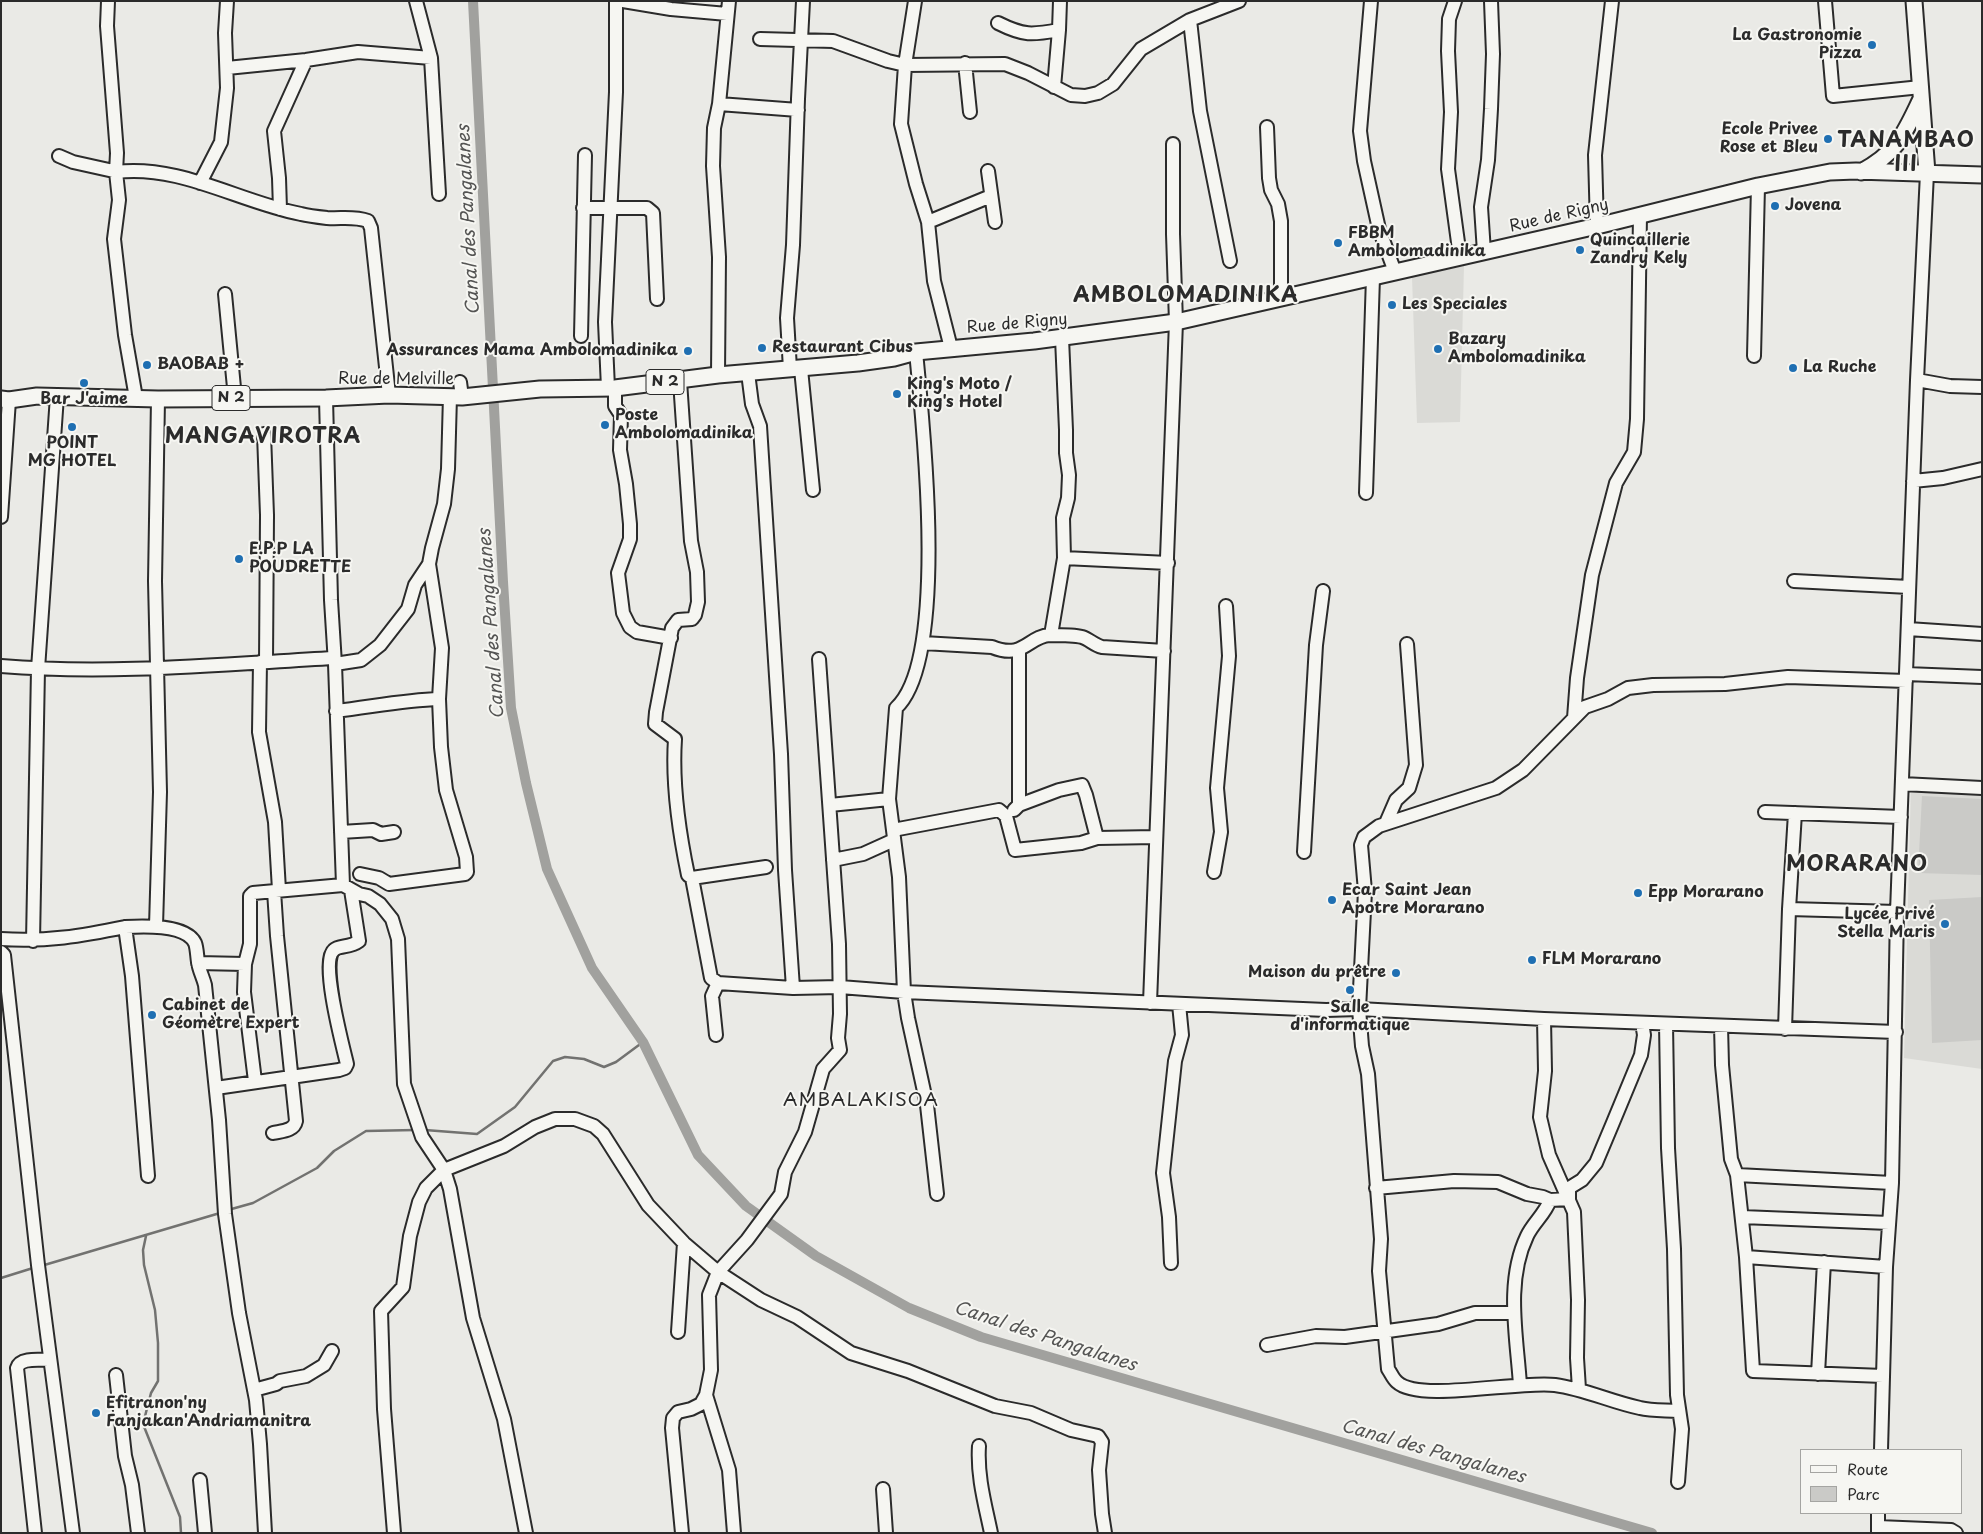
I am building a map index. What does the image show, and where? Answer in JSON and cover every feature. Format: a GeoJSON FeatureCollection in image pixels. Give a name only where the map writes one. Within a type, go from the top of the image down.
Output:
{"type":"FeatureCollection","features":[{"type":"Feature","properties":{"kind":"main road"},"geometry":{"type":"LineString","coordinates":[[1914,1],[1927,173]]}},
{"type":"Feature","properties":{"kind":"main road"},"geometry":{"type":"LineString","coordinates":[[1861,172],[1885,157],[1895,147],[1910,124],[1921,92]]}},
{"type":"Feature","properties":{"kind":"main road","name":"Rue de Rigny"},"geometry":{"type":"LineString","coordinates":[[796,369],[894,358],[916,352],[1062,338],[1176,322],[1597,226],[1758,186],[1830,172],[1982,175]]}},
{"type":"Feature","properties":{"kind":"main road","name":"Rue de Melville"},"geometry":{"type":"LineString","coordinates":[[5,399],[37,396],[158,399],[326,398],[457,391],[611,388],[718,375],[796,369]]}},
{"type":"Feature","properties":{"kind":"street"},"geometry":{"type":"LineString","coordinates":[[108,1],[107,26],[118,200],[114,239],[117,275],[136,398]]}},
{"type":"Feature","properties":{"kind":"street"},"geometry":{"type":"LineString","coordinates":[[200,183],[221,142],[228,68],[225,33],[228,1]]}},
{"type":"Feature","properties":{"kind":"street"},"geometry":{"type":"LineString","coordinates":[[416,1],[431,58],[439,194]]}},
{"type":"Feature","properties":{"kind":"street"},"geometry":{"type":"LineString","coordinates":[[616,1],[616,92],[605,322],[611,388],[615,406],[621,415],[620,450],[630,524],[630,539],[618,573],[623,613],[630,627],[637,632],[671,638]]}},
{"type":"Feature","properties":{"kind":"street"},"geometry":{"type":"LineString","coordinates":[[623,1],[671,9],[728,8],[719,104],[714,128],[713,166],[719,257],[718,375]]}},
{"type":"Feature","properties":{"kind":"street"},"geometry":{"type":"LineString","coordinates":[[803,1],[793,245],[787,318],[813,490]]}},
{"type":"Feature","properties":{"kind":"street"},"geometry":{"type":"LineString","coordinates":[[915,1],[905,65],[901,124],[928,222],[934,281],[951,348]]}},
{"type":"Feature","properties":{"kind":"street"},"geometry":{"type":"LineString","coordinates":[[1054,87],[1060,30],[1060,1]]}},
{"type":"Feature","properties":{"kind":"street"},"geometry":{"type":"LineString","coordinates":[[1371,1],[1360,130],[1364,161],[1380,229],[1394,272]]}},
{"type":"Feature","properties":{"kind":"street"},"geometry":{"type":"LineString","coordinates":[[1454,1],[1449,19],[1448,51],[1451,112],[1448,169],[1460,257]]}},
{"type":"Feature","properties":{"kind":"street"},"geometry":{"type":"LineString","coordinates":[[1484,252],[1481,208],[1488,160],[1491,109],[1492,1]]}},
{"type":"Feature","properties":{"kind":"street"},"geometry":{"type":"LineString","coordinates":[[1597,226],[1595,155],[1612,1]]}},
{"type":"Feature","properties":{"kind":"street"},"geometry":{"type":"LineString","coordinates":[[1825,1],[1833,96],[1921,92]]}},
{"type":"Feature","properties":{"kind":"street"},"geometry":{"type":"LineString","coordinates":[[760,39],[833,41],[888,61],[905,65],[1005,64],[1028,73],[1071,95],[1085,96],[1098,93],[1114,84],[1141,49],[1190,20],[1231,2]]}},
{"type":"Feature","properties":{"kind":"street"},"geometry":{"type":"LineString","coordinates":[[1190,20],[1200,111],[1230,261]]}},
{"type":"Feature","properties":{"kind":"street"},"geometry":{"type":"LineString","coordinates":[[998,23],[1024,34],[1034,35],[1060,30]]}},
{"type":"Feature","properties":{"kind":"street"},"geometry":{"type":"LineString","coordinates":[[228,68],[306,60],[358,52],[431,58]]}},
{"type":"Feature","properties":{"kind":"street"},"geometry":{"type":"LineString","coordinates":[[280,209],[274,131],[306,60]]}},
{"type":"Feature","properties":{"kind":"street"},"geometry":{"type":"LineString","coordinates":[[965,63],[970,112]]}},
{"type":"Feature","properties":{"kind":"street"},"geometry":{"type":"LineString","coordinates":[[719,104],[798,110]]}},
{"type":"Feature","properties":{"kind":"street"},"geometry":{"type":"LineString","coordinates":[[1267,127],[1269,178],[1271,190],[1278,204],[1281,220],[1281,298]]}},
{"type":"Feature","properties":{"kind":"street"},"geometry":{"type":"LineString","coordinates":[[1150,1003],[1176,322],[1173,234],[1173,144]]}},
{"type":"Feature","properties":{"kind":"street"},"geometry":{"type":"LineString","coordinates":[[581,336],[585,155]]}},
{"type":"Feature","properties":{"kind":"street"},"geometry":{"type":"LineString","coordinates":[[59,156],[73,162],[117,172],[137,170],[164,174],[200,183],[280,209],[328,218],[353,218],[368,221],[371,228],[389,395]]}},
{"type":"Feature","properties":{"kind":"street"},"geometry":{"type":"LineString","coordinates":[[988,171],[995,222]]}},
{"type":"Feature","properties":{"kind":"street"},"geometry":{"type":"LineString","coordinates":[[1880,1449],[1886,1267],[1892,1183],[1897,912],[1917,380],[1927,173]]}},
{"type":"Feature","properties":{"kind":"street"},"geometry":{"type":"LineString","coordinates":[[1754,356],[1758,186]]}},
{"type":"Feature","properties":{"kind":"street"},"geometry":{"type":"LineString","coordinates":[[928,222],[991,196]]}},
{"type":"Feature","properties":{"kind":"street"},"geometry":{"type":"LineString","coordinates":[[583,208],[647,208],[653,213],[657,299]]}},
{"type":"Feature","properties":{"kind":"street"},"geometry":{"type":"LineString","coordinates":[[1574,718],[1577,678],[1592,575],[1616,482],[1634,452],[1637,401],[1640,215]]}},
{"type":"Feature","properties":{"kind":"street"},"geometry":{"type":"LineString","coordinates":[[1366,493],[1373,277]]}},
{"type":"Feature","properties":{"kind":"street"},"geometry":{"type":"LineString","coordinates":[[225,294],[234,398]]}},
{"type":"Feature","properties":{"kind":"street"},"geometry":{"type":"LineString","coordinates":[[1051,635],[1064,558],[1063,518],[1068,498],[1069,475],[1066,453],[1062,338]]}},
{"type":"Feature","properties":{"kind":"street"},"geometry":{"type":"LineString","coordinates":[[916,352],[928,500],[928,589],[923,643],[906,699],[896,708],[889,799],[899,878],[904,992],[927,1104],[937,1194]]}},
{"type":"Feature","properties":{"kind":"street"},"geometry":{"type":"LineString","coordinates":[[748,372],[752,404],[760,426],[781,754],[785,870],[793,988]]}},
{"type":"Feature","properties":{"kind":"street"},"geometry":{"type":"LineString","coordinates":[[1917,380],[1950,386],[1982,387]]}},
{"type":"Feature","properties":{"kind":"street"},"geometry":{"type":"LineString","coordinates":[[680,381],[691,541],[697,572],[698,602],[695,616],[692,619],[683,618],[674,623],[655,724],[674,739],[680,837],[688,875],[692,878],[711,978],[718,983],[793,988],[840,986],[904,992],[1150,1003],[1326,1010],[1359,1009],[1544,1019],[1896,1032]]}},
{"type":"Feature","properties":{"kind":"street"},"geometry":{"type":"LineString","coordinates":[[368,896],[389,884],[468,872],[466,857],[446,790],[441,747],[439,699],[442,648],[429,564],[444,504],[457,391]]}},
{"type":"Feature","properties":{"kind":"street"},"geometry":{"type":"LineString","coordinates":[[33,941],[38,669],[57,396]]}},
{"type":"Feature","properties":{"kind":"street"},"geometry":{"type":"LineString","coordinates":[[216,1088],[339,1070],[345,1068],[347,1064],[332,995],[330,954],[334,950],[354,945],[359,941],[347,887],[341,832],[331,600],[326,398]]}},
{"type":"Feature","properties":{"kind":"street"},"geometry":{"type":"LineString","coordinates":[[1,518],[5,399]]}},
{"type":"Feature","properties":{"kind":"street"},"geometry":{"type":"LineString","coordinates":[[156,926],[160,792],[155,581],[158,399]]}},
{"type":"Feature","properties":{"kind":"street"},"geometry":{"type":"LineString","coordinates":[[264,434],[267,515],[259,732],[275,822],[277,936],[296,1124],[290,1129],[272,1133]]}},
{"type":"Feature","properties":{"kind":"street"},"geometry":{"type":"LineString","coordinates":[[1913,481],[1943,478],[1982,469]]}},
{"type":"Feature","properties":{"kind":"street"},"geometry":{"type":"LineString","coordinates":[[1064,558],[1168,563]]}},
{"type":"Feature","properties":{"kind":"street"},"geometry":{"type":"LineString","coordinates":[[1,666],[38,669],[156,668],[263,662],[361,660],[380,645],[408,609],[415,585],[429,564]]}},
{"type":"Feature","properties":{"kind":"street"},"geometry":{"type":"LineString","coordinates":[[1794,582],[1909,587]]}},
{"type":"Feature","properties":{"kind":"street"},"geometry":{"type":"LineString","coordinates":[[1304,852],[1316,645],[1323,591]]}},
{"type":"Feature","properties":{"kind":"street"},"geometry":{"type":"LineString","coordinates":[[1214,872],[1221,832],[1216,788],[1229,656],[1226,606]]}},
{"type":"Feature","properties":{"kind":"street"},"geometry":{"type":"LineString","coordinates":[[1908,629],[1982,634]]}},
{"type":"Feature","properties":{"kind":"street"},"geometry":{"type":"LineString","coordinates":[[923,643],[1019,650],[1043,637],[1051,635],[1083,638],[1094,645],[1102,647],[1164,651]]}},
{"type":"Feature","properties":{"kind":"street"},"geometry":{"type":"LineString","coordinates":[[1386,823],[1396,800],[1409,788],[1416,765],[1407,644]]}},
{"type":"Feature","properties":{"kind":"street"},"geometry":{"type":"LineString","coordinates":[[1019,650],[1020,806]]}},
{"type":"Feature","properties":{"kind":"street"},"geometry":{"type":"LineString","coordinates":[[682,1533],[674,1454],[673,1418],[678,1412],[701,1404],[706,1395],[711,1370],[709,1295],[718,1272],[747,1240],[781,1194],[785,1172],[805,1132],[823,1069],[840,1050],[838,1038],[839,944],[819,658]]}},
{"type":"Feature","properties":{"kind":"street"},"geometry":{"type":"LineString","coordinates":[[1678,1411],[1642,1408],[1554,1385],[1520,1385],[1450,1391],[1413,1390],[1397,1383],[1388,1369],[1379,1271],[1381,1239],[1368,1074],[1362,1046],[1359,1009],[1365,891],[1361,844],[1364,837],[1386,823],[1496,788],[1523,770],[1585,707],[1608,700],[1628,688],[1654,685],[1725,684],[1788,678],[1982,677]]}},
{"type":"Feature","properties":{"kind":"street"},"geometry":{"type":"LineString","coordinates":[[336,711],[409,700],[439,699]]}},
{"type":"Feature","properties":{"kind":"street"},"geometry":{"type":"LineString","coordinates":[[1902,784],[1982,788]]}},
{"type":"Feature","properties":{"kind":"street"},"geometry":{"type":"LineString","coordinates":[[1006,816],[1020,806],[1059,790],[1082,785],[1097,838]]}},
{"type":"Feature","properties":{"kind":"street"},"geometry":{"type":"LineString","coordinates":[[830,805],[889,799]]}},
{"type":"Feature","properties":{"kind":"street"},"geometry":{"type":"LineString","coordinates":[[832,860],[862,854],[894,835],[999,810],[1006,816],[1015,850],[1081,842],[1097,838],[1156,837]]}},
{"type":"Feature","properties":{"kind":"street"},"geometry":{"type":"LineString","coordinates":[[1765,812],[1901,818]]}},
{"type":"Feature","properties":{"kind":"street"},"geometry":{"type":"LineString","coordinates":[[1785,1029],[1789,909],[1795,813]]}},
{"type":"Feature","properties":{"kind":"street"},"geometry":{"type":"LineString","coordinates":[[341,832],[373,830],[381,834],[394,832]]}},
{"type":"Feature","properties":{"kind":"street"},"geometry":{"type":"LineString","coordinates":[[692,878],[766,867]]}},
{"type":"Feature","properties":{"kind":"street"},"geometry":{"type":"LineString","coordinates":[[360,874],[379,878],[389,884]]}},
{"type":"Feature","properties":{"kind":"street"},"geometry":{"type":"LineString","coordinates":[[255,1081],[244,992],[245,964],[250,944],[250,896],[277,891],[347,887],[358,894],[368,896],[380,904],[392,919],[398,938],[404,1084],[420,1132],[444,1170],[450,1189],[473,1318],[504,1418],[526,1533]]}},
{"type":"Feature","properties":{"kind":"street"},"geometry":{"type":"LineString","coordinates":[[1789,909],[1897,912]]}},
{"type":"Feature","properties":{"kind":"street"},"geometry":{"type":"LineString","coordinates":[[1,939],[33,941],[83,936],[125,927],[156,926],[186,934],[195,943],[198,963],[205,985],[216,1088],[225,1214],[239,1312],[254,1390],[260,1444],[265,1533]]}},
{"type":"Feature","properties":{"kind":"street"},"geometry":{"type":"LineString","coordinates":[[125,927],[132,976],[148,1176]]}},
{"type":"Feature","properties":{"kind":"street"},"geometry":{"type":"LineString","coordinates":[[1,952],[4,955],[38,1269],[73,1533]]}},
{"type":"Feature","properties":{"kind":"street"},"geometry":{"type":"LineString","coordinates":[[198,963],[245,964]]}},
{"type":"Feature","properties":{"kind":"street"},"geometry":{"type":"LineString","coordinates":[[716,1035],[712,996],[718,983]]}},
{"type":"Feature","properties":{"kind":"street"},"geometry":{"type":"LineString","coordinates":[[1171,1263],[1169,1217],[1163,1173],[1175,1061],[1182,1035],[1180,1004]]}},
{"type":"Feature","properties":{"kind":"street"},"geometry":{"type":"LineString","coordinates":[[1544,1019],[1545,1072],[1540,1117],[1549,1155],[1574,1212],[1579,1390]]}},
{"type":"Feature","properties":{"kind":"street"},"geometry":{"type":"LineString","coordinates":[[1568,1199],[1569,1188],[1582,1180],[1596,1162],[1612,1125],[1641,1055],[1644,1035],[1642,1023]]}},
{"type":"Feature","properties":{"kind":"street"},"geometry":{"type":"LineString","coordinates":[[1666,1024],[1668,1148],[1674,1249],[1674,1320],[1678,1411],[1682,1429],[1678,1482]]}},
{"type":"Feature","properties":{"kind":"street"},"geometry":{"type":"LineString","coordinates":[[1721,1026],[1722,1065],[1731,1159],[1737,1175],[1746,1257],[1753,1371],[1883,1376]]}},
{"type":"Feature","properties":{"kind":"street"},"geometry":{"type":"LineString","coordinates":[[394,1533],[384,1409],[381,1311],[403,1287],[410,1236],[419,1202],[426,1188],[444,1170],[504,1146],[535,1127],[555,1118],[575,1119],[594,1126],[603,1134],[648,1205],[684,1243],[718,1272],[761,1300],[797,1317],[851,1353],[908,1371],[995,1406],[1031,1413],[1071,1430],[1098,1436],[1102,1442],[1100,1470],[1105,1533]]}},
{"type":"Feature","properties":{"kind":"street"},"geometry":{"type":"LineString","coordinates":[[1737,1175],[1892,1183]]}},
{"type":"Feature","properties":{"kind":"street"},"geometry":{"type":"LineString","coordinates":[[1376,1188],[1454,1181],[1498,1182],[1527,1194],[1550,1200],[1568,1199]]}},
{"type":"Feature","properties":{"kind":"street"},"geometry":{"type":"LineString","coordinates":[[1520,1385],[1514,1313],[1518,1261],[1527,1234],[1548,1206],[1550,1200]]}},
{"type":"Feature","properties":{"kind":"street"},"geometry":{"type":"LineString","coordinates":[[1742,1218],[1889,1224]]}},
{"type":"Feature","properties":{"kind":"street"},"geometry":{"type":"LineString","coordinates":[[678,1332],[684,1243]]}},
{"type":"Feature","properties":{"kind":"street"},"geometry":{"type":"LineString","coordinates":[[1746,1257],[1886,1267]]}},
{"type":"Feature","properties":{"kind":"street"},"geometry":{"type":"LineString","coordinates":[[1818,1374],[1824,1262]]}},
{"type":"Feature","properties":{"kind":"street"},"geometry":{"type":"LineString","coordinates":[[1267,1345],[1316,1336],[1345,1337],[1438,1324],[1475,1313],[1514,1313]]}},
{"type":"Feature","properties":{"kind":"street"},"geometry":{"type":"LineString","coordinates":[[254,1390],[276,1384],[280,1381],[306,1376],[324,1365],[332,1351]]}},
{"type":"Feature","properties":{"kind":"street"},"geometry":{"type":"LineString","coordinates":[[35,1533],[17,1368],[18,1364],[22,1361],[50,1360]]}},
{"type":"Feature","properties":{"kind":"street"},"geometry":{"type":"LineString","coordinates":[[116,1375],[125,1456],[132,1485],[138,1533]]}},
{"type":"Feature","properties":{"kind":"street"},"geometry":{"type":"LineString","coordinates":[[706,1395],[729,1470],[734,1533]]}},
{"type":"Feature","properties":{"kind":"street"},"geometry":{"type":"LineString","coordinates":[[979,1446],[978,1466],[991,1533]]}},
{"type":"Feature","properties":{"kind":"street"},"geometry":{"type":"LineString","coordinates":[[200,1480],[205,1533]]}},
{"type":"Feature","properties":{"kind":"street"},"geometry":{"type":"LineString","coordinates":[[883,1489],[886,1533]]}},
{"type":"Feature","properties":{"kind":"street"},"geometry":{"type":"LineString","coordinates":[[1878,1514],[1878,1530],[1951,1530],[1956,1533]]}},
{"type":"Feature","properties":{"kind":"shaded area","name":"Bazary Ambolomadinika"},"geometry":{"type":"Polygon","coordinates":[[[1464,266],[1460,422],[1417,423],[1412,277],[1464,266]]]}},
{"type":"Feature","properties":{"kind":"shaded area","name":"Lycée Privé Stella Maris"},"geometry":{"type":"Polygon","coordinates":[[[1911,784],[1982,789],[1982,1069],[1904,1058],[1911,784]]]}},
{"type":"Feature","properties":{"kind":"green space"},"geometry":{"type":"Polygon","coordinates":[[[1922,796],[1982,799],[1982,875],[1918,873],[1922,796]]]}},
{"type":"Feature","properties":{"kind":"green space"},"geometry":{"type":"Polygon","coordinates":[[[1982,897],[1982,1040],[1932,1043],[1929,900],[1982,897]]]}},
{"type":"Feature","properties":{"kind":"waterway","name":"Canal des Pangalanes"},"geometry":{"type":"LineString","coordinates":[[473,1],[511,708],[526,783],[547,869],[592,968],[643,1042],[698,1155],[746,1206],[816,1256],[909,1308],[981,1337],[1652,1533]]}},
{"type":"Feature","properties":{"kind":"waterway"},"geometry":{"type":"LineString","coordinates":[[425,1130],[477,1134],[515,1107],[553,1061],[565,1057],[584,1059],[604,1067],[616,1062],[643,1042]]}},
{"type":"Feature","properties":{"kind":"waterway"},"geometry":{"type":"LineString","coordinates":[[228,1210],[253,1203],[317,1168],[334,1151],[366,1131],[415,1130]]}},
{"type":"Feature","properties":{"kind":"waterway"},"geometry":{"type":"LineString","coordinates":[[41,1266],[220,1213]]}},
{"type":"Feature","properties":{"kind":"waterway"},"geometry":{"type":"LineString","coordinates":[[146,1236],[143,1250],[144,1265],[155,1310],[158,1343],[158,1381],[151,1393],[143,1424],[180,1517],[181,1533]]}},
{"type":"Feature","properties":{"kind":"waterway"},"geometry":{"type":"LineString","coordinates":[[1,1278],[33,1268]]}},
{"type":"Feature","properties":{"kind":"place","name":"La Gastronomie Pizza"},"geometry":{"type":"Point","coordinates":[1872,45]}},
{"type":"Feature","properties":{"kind":"place","name":"Ecole Privee Rose et Bleu"},"geometry":{"type":"Point","coordinates":[1828,139]}},
{"type":"Feature","properties":{"kind":"place","name":"Jovena"},"geometry":{"type":"Point","coordinates":[1775,206]}},
{"type":"Feature","properties":{"kind":"place","name":"FBBM Ambolomadinika"},"geometry":{"type":"Point","coordinates":[1338,243]}},
{"type":"Feature","properties":{"kind":"place","name":"Quincaillerie Zandry Kely"},"geometry":{"type":"Point","coordinates":[1580,250]}},
{"type":"Feature","properties":{"kind":"place","name":"Les Speciales"},"geometry":{"type":"Point","coordinates":[1392,305]}},
{"type":"Feature","properties":{"kind":"place","name":"Restaurant Cibus"},"geometry":{"type":"Point","coordinates":[762,348]}},
{"type":"Feature","properties":{"kind":"place","name":"Bazary Ambolomadinika"},"geometry":{"type":"Point","coordinates":[1438,349]}},
{"type":"Feature","properties":{"kind":"place","name":"Assurances Mama Ambolomadinika"},"geometry":{"type":"Point","coordinates":[688,351]}},
{"type":"Feature","properties":{"kind":"place","name":"BAOBAB +"},"geometry":{"type":"Point","coordinates":[147,365]}},
{"type":"Feature","properties":{"kind":"place","name":"La Ruche"},"geometry":{"type":"Point","coordinates":[1793,368]}},
{"type":"Feature","properties":{"kind":"place","name":"Bar J'aime"},"geometry":{"type":"Point","coordinates":[84,383]}},
{"type":"Feature","properties":{"kind":"place","name":"King's Moto / King's Hotel"},"geometry":{"type":"Point","coordinates":[897,394]}},
{"type":"Feature","properties":{"kind":"place","name":"Poste Ambolomadinika"},"geometry":{"type":"Point","coordinates":[605,425]}},
{"type":"Feature","properties":{"kind":"place","name":"POINT MG HOTEL"},"geometry":{"type":"Point","coordinates":[72,427]}},
{"type":"Feature","properties":{"kind":"place","name":"E.P.P LA POUDRETTE"},"geometry":{"type":"Point","coordinates":[239,559]}},
{"type":"Feature","properties":{"kind":"place","name":"Epp Morarano"},"geometry":{"type":"Point","coordinates":[1638,893]}},
{"type":"Feature","properties":{"kind":"place","name":"Ecar Saint Jean Apotre Morarano"},"geometry":{"type":"Point","coordinates":[1332,900]}},
{"type":"Feature","properties":{"kind":"place","name":"Lycée Privé Stella Maris"},"geometry":{"type":"Point","coordinates":[1945,924]}},
{"type":"Feature","properties":{"kind":"place","name":"FLM Morarano"},"geometry":{"type":"Point","coordinates":[1532,960]}},
{"type":"Feature","properties":{"kind":"place","name":"Maison du prêtre"},"geometry":{"type":"Point","coordinates":[1396,973]}},
{"type":"Feature","properties":{"kind":"place","name":"Salle d'informatique"},"geometry":{"type":"Point","coordinates":[1350,990]}},
{"type":"Feature","properties":{"kind":"place","name":"Cabinet de Géomètre Expert"},"geometry":{"type":"Point","coordinates":[152,1015]}},
{"type":"Feature","properties":{"kind":"place","name":"Efitranon'ny Fanjakan'Andriamanitra"},"geometry":{"type":"Point","coordinates":[96,1413]}},
{"type":"Feature","properties":{"kind":"district","name":"TANAMBAO III"},"geometry":{"type":"Point","coordinates":[1906,153]}},
{"type":"Feature","properties":{"kind":"district","name":"AMBOLOMADINIKA"},"geometry":{"type":"Point","coordinates":[1186,296]}},
{"type":"Feature","properties":{"kind":"district","name":"MANGAVIROTRA"},"geometry":{"type":"Point","coordinates":[263,437]}},
{"type":"Feature","properties":{"kind":"district","name":"MORARANO"},"geometry":{"type":"Point","coordinates":[1857,865]}},
{"type":"Feature","properties":{"kind":"district","name":"AMBALAKISOA"},"geometry":{"type":"Point","coordinates":[861,1101]}}]}
